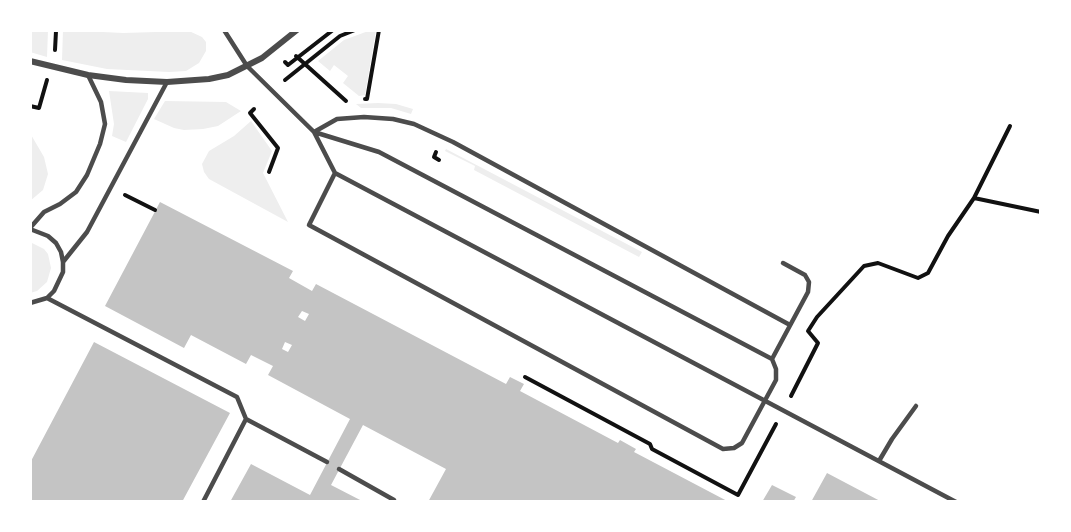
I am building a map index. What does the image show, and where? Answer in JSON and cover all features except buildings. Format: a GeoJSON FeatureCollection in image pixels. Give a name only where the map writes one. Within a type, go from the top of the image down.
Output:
{"type":"FeatureCollection","features":[{"type":"Feature","properties":{"kind":"street"},"geometry":{"type":"LineString","coordinates":[[30,61],[88,75],[126,80],[167,82],[209,79],[228,75],[247,66],[275,49],[297,30]]}},
{"type":"Feature","properties":{"kind":"lane"},"geometry":{"type":"LineString","coordinates":[[224,30],[247,66],[314,132],[336,173],[360,188],[956,502]]}},
{"type":"Feature","properties":{"kind":"lane"},"geometry":{"type":"LineString","coordinates":[[30,303],[46,298],[60,282],[63,262],[56,243],[48,236],[30,228],[44,212],[76,192],[87,176],[100,144],[105,124],[101,102],[88,75]]}},
{"type":"Feature","properties":{"kind":"lane"},"geometry":{"type":"LineString","coordinates":[[63,262],[87,232],[167,82]]}},
{"type":"Feature","properties":{"kind":"lane"},"geometry":{"type":"LineString","coordinates":[[314,132],[337,119],[393,119],[414,124],[453,142],[790,325]]}},
{"type":"Feature","properties":{"kind":"lane"},"geometry":{"type":"LineString","coordinates":[[314,132],[379,152],[772,359],[776,369],[776,380],[742,443],[734,448],[723,449],[309,225],[336,173]]}},
{"type":"Feature","properties":{"kind":"lane"},"geometry":{"type":"LineString","coordinates":[[772,359],[808,292],[809,282],[805,275],[783,263]]}},
{"type":"Feature","properties":{"kind":"lane"},"geometry":{"type":"LineString","coordinates":[[46,298],[237,397],[246,419],[327,462]]}},
{"type":"Feature","properties":{"kind":"lane"},"geometry":{"type":"LineString","coordinates":[[879,461],[892,438],[916,406]]}},
{"type":"Feature","properties":{"kind":"lane"},"geometry":{"type":"LineString","coordinates":[[203,502],[246,419]]}},
{"type":"Feature","properties":{"kind":"lane"},"geometry":{"type":"LineString","coordinates":[[339,469],[394,500],[393,502]]}},
{"type":"Feature","properties":{"kind":"path"},"geometry":{"type":"LineString","coordinates":[[284,81],[302,63],[340,36],[355,30]]}},
{"type":"Feature","properties":{"kind":"path"},"geometry":{"type":"LineString","coordinates":[[361,99],[367,99],[379,30]]}},
{"type":"Feature","properties":{"kind":"path"},"geometry":{"type":"LineString","coordinates":[[54,57],[56,31]]}},
{"type":"Feature","properties":{"kind":"path"},"geometry":{"type":"LineString","coordinates":[[302,63],[349,104],[354,99]]}},
{"type":"Feature","properties":{"kind":"path"},"geometry":{"type":"LineString","coordinates":[[30,106],[39,108],[49,75]]}},
{"type":"Feature","properties":{"kind":"path"},"geometry":{"type":"LineString","coordinates":[[254,109],[250,113],[278,148],[269,172]]}},
{"type":"Feature","properties":{"kind":"path"},"geometry":{"type":"LineString","coordinates":[[793,392],[818,344],[808,331],[817,317],[864,266],[878,263],[918,278],[928,273],[948,236],[974,198],[1010,126]]}},
{"type":"Feature","properties":{"kind":"path"},"geometry":{"type":"LineString","coordinates":[[437,151],[434,158],[439,160]]}},
{"type":"Feature","properties":{"kind":"path"},"geometry":{"type":"LineString","coordinates":[[974,198],[1041,212]]}},
{"type":"Feature","properties":{"kind":"path"},"geometry":{"type":"LineString","coordinates":[[525,378],[650,444],[652,449],[738,495],[764,447]]}},
{"type":"Feature","properties":{"kind":"shaded area"},"geometry":{"type":"Polygon","coordinates":[[[30,30],[48,30],[47,57],[30,52],[30,30]]]}},
{"type":"Feature","properties":{"kind":"shaded area"},"geometry":{"type":"Polygon","coordinates":[[[63,30],[123,33],[189,31],[202,37],[206,42],[206,51],[199,63],[186,71],[107,69],[62,60],[63,30]]]}},
{"type":"Feature","properties":{"kind":"shaded area"},"geometry":{"type":"Polygon","coordinates":[[[376,30],[365,95],[359,96],[343,83],[348,76],[334,65],[330,71],[318,61],[344,40],[376,30]]]}},
{"type":"Feature","properties":{"kind":"shaded area"},"geometry":{"type":"Polygon","coordinates":[[[109,91],[148,93],[148,99],[126,142],[112,136],[114,124],[109,91]]]}},
{"type":"Feature","properties":{"kind":"shaded area"},"geometry":{"type":"Polygon","coordinates":[[[165,101],[226,102],[241,111],[218,126],[184,130],[154,119],[165,101]]]}},
{"type":"Feature","properties":{"kind":"shaded area"},"geometry":{"type":"Polygon","coordinates":[[[356,104],[396,104],[413,109],[411,114],[391,108],[361,108],[356,104]]]}},
{"type":"Feature","properties":{"kind":"shaded area"},"geometry":{"type":"Polygon","coordinates":[[[251,121],[272,151],[263,173],[288,222],[209,179],[204,172],[202,164],[209,151],[234,136],[251,121]]]}},
{"type":"Feature","properties":{"kind":"shaded area"},"geometry":{"type":"Polygon","coordinates":[[[30,133],[44,157],[48,174],[43,190],[30,201],[30,133]]]}},
{"type":"Feature","properties":{"kind":"shaded area"},"geometry":{"type":"Polygon","coordinates":[[[446,149],[642,252],[639,257],[474,170],[475,166],[445,151],[446,149]]]}},
{"type":"Feature","properties":{"kind":"shaded area"},"geometry":{"type":"Polygon","coordinates":[[[30,242],[44,249],[48,254],[51,268],[47,282],[37,291],[30,293],[30,242]]]}}]}
